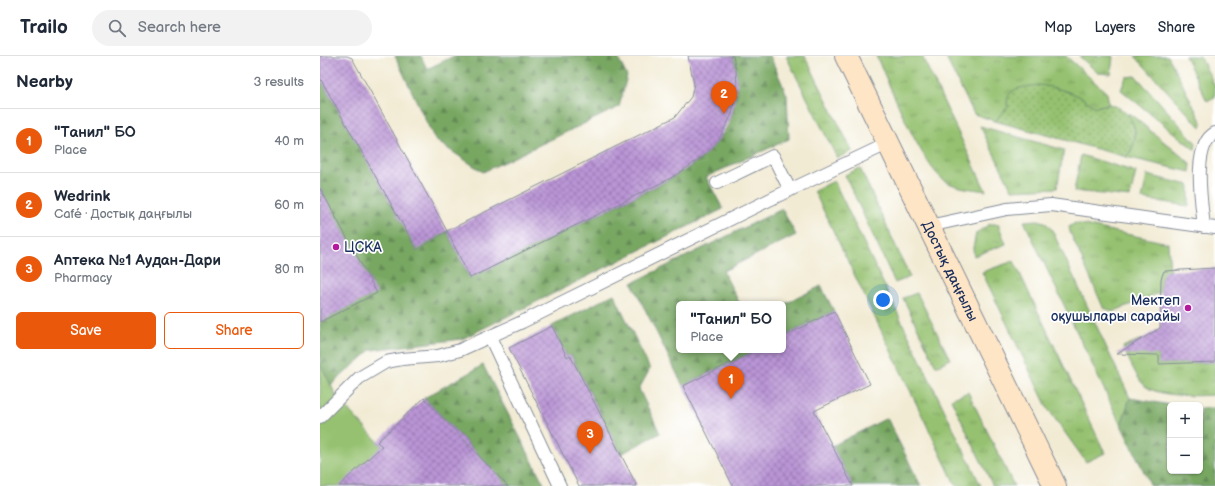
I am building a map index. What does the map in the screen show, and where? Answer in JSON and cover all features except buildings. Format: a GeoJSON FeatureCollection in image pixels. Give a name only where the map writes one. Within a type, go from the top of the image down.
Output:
{"type":"FeatureCollection","features":[{"type":"Feature","properties":{"kind":"main road","name":"Достық даңғылы"},"geometry":{"type":"LineString","coordinates":[[846,56],[1055,486]]}},
{"type":"Feature","properties":{"kind":"lane"},"geometry":{"type":"LineString","coordinates":[[929,226],[1007,209],[1051,205],[1210,228],[1201,164],[1206,142],[1215,133]]}},
{"type":"Feature","properties":{"kind":"lane"},"geometry":{"type":"LineString","coordinates":[[320,417],[359,378],[386,362],[438,356],[460,350],[490,337],[889,143]]}},
{"type":"Feature","properties":{"kind":"lane"},"geometry":{"type":"LineString","coordinates":[[717,182],[773,156],[790,190]]}},
{"type":"Feature","properties":{"kind":"lane"},"geometry":{"type":"LineString","coordinates":[[490,337],[560,486]]}},
{"type":"Feature","properties":{"kind":"green space"},"geometry":{"type":"Polygon","coordinates":[[[395,56],[421,56],[427,69],[454,56],[617,56],[627,76],[619,107],[483,172],[435,140],[395,56]]]}},
{"type":"Feature","properties":{"kind":"green space"},"geometry":{"type":"Polygon","coordinates":[[[733,56],[770,56],[787,95],[789,139],[706,177],[723,209],[462,339],[371,350],[331,385],[320,385],[320,322],[325,198],[320,187],[320,78],[417,249],[447,231],[470,278],[667,181],[694,164],[706,154],[724,133],[733,112],[736,78],[733,56]]]}},
{"type":"Feature","properties":{"kind":"green space"},"geometry":{"type":"Polygon","coordinates":[[[786,56],[805,56],[852,151],[837,158],[786,56]]]}},
{"type":"Feature","properties":{"kind":"green space"},"geometry":{"type":"Polygon","coordinates":[[[876,56],[922,56],[986,191],[954,185],[945,181],[936,173],[916,142],[897,104],[876,56]]]}},
{"type":"Feature","properties":{"kind":"green space"},"geometry":{"type":"Polygon","coordinates":[[[945,56],[1066,56],[1107,93],[1109,104],[1095,107],[1068,92],[1007,103],[1008,107],[995,121],[974,114],[945,56]]]}},
{"type":"Feature","properties":{"kind":"green space"},"geometry":{"type":"Polygon","coordinates":[[[1079,56],[1113,56],[1111,74],[1098,73],[1079,56]]]}},
{"type":"Feature","properties":{"kind":"green space"},"geometry":{"type":"Polygon","coordinates":[[[1135,56],[1168,56],[1202,123],[1201,128],[1135,56]]]}},
{"type":"Feature","properties":{"kind":"green space"},"geometry":{"type":"Polygon","coordinates":[[[1185,56],[1200,56],[1215,86],[1215,97],[1207,101],[1185,56]]]}},
{"type":"Feature","properties":{"kind":"green space"},"geometry":{"type":"Polygon","coordinates":[[[1136,76],[1196,143],[1195,150],[1121,90],[1126,77],[1136,76]]]}},
{"type":"Feature","properties":{"kind":"green space"},"geometry":{"type":"Polygon","coordinates":[[[1039,85],[1071,93],[1081,97],[1094,106],[1112,105],[1127,114],[1134,127],[1135,134],[1131,150],[1126,157],[995,121],[1008,107],[1007,100],[1012,92],[1016,89],[1039,85]]]}},
{"type":"Feature","properties":{"kind":"green space"},"geometry":{"type":"Polygon","coordinates":[[[1129,113],[1191,164],[1190,172],[1126,157],[1130,152],[1135,136],[1134,126],[1128,116],[1129,113]]]}},
{"type":"Feature","properties":{"kind":"green space"},"geometry":{"type":"Polygon","coordinates":[[[980,126],[1064,150],[1057,188],[1012,190],[980,126]]]}},
{"type":"Feature","properties":{"kind":"green space"},"geometry":{"type":"Polygon","coordinates":[[[1081,155],[1136,172],[1130,197],[1074,191],[1081,155]]]}},
{"type":"Feature","properties":{"kind":"green space"},"geometry":{"type":"Polygon","coordinates":[[[860,168],[910,277],[895,283],[845,175],[860,168]]]}},
{"type":"Feature","properties":{"kind":"green space"},"geometry":{"type":"Polygon","coordinates":[[[1147,175],[1189,185],[1189,206],[1142,199],[1147,175]]]}},
{"type":"Feature","properties":{"kind":"green space"},"geometry":{"type":"Polygon","coordinates":[[[834,181],[981,486],[956,486],[814,191],[834,181]]]}},
{"type":"Feature","properties":{"kind":"green space"},"geometry":{"type":"Polygon","coordinates":[[[782,209],[796,235],[723,271],[738,301],[676,301],[676,353],[751,353],[683,386],[632,283],[782,209]]]}},
{"type":"Feature","properties":{"kind":"green space"},"geometry":{"type":"Polygon","coordinates":[[[1038,220],[1045,222],[1052,230],[1130,398],[1121,425],[1024,221],[1038,220]]]}},
{"type":"Feature","properties":{"kind":"green space"},"geometry":{"type":"Polygon","coordinates":[[[1075,223],[1168,243],[1170,270],[1166,271],[1161,279],[1161,292],[1112,312],[1103,307],[1070,232],[1069,227],[1075,223]]]}},
{"type":"Feature","properties":{"kind":"green space"},"geometry":{"type":"Polygon","coordinates":[[[990,224],[998,224],[1006,244],[974,256],[973,248],[976,233],[990,224]]]}},
{"type":"Feature","properties":{"kind":"green space"},"geometry":{"type":"Polygon","coordinates":[[[1014,261],[1105,453],[1086,462],[1048,409],[982,272],[1014,261]]]}},
{"type":"Feature","properties":{"kind":"green space"},"geometry":{"type":"Polygon","coordinates":[[[821,286],[834,311],[786,335],[786,304],[821,286]]]}},
{"type":"Feature","properties":{"kind":"green space"},"geometry":{"type":"Polygon","coordinates":[[[917,293],[950,359],[936,366],[903,298],[917,293]]]}},
{"type":"Feature","properties":{"kind":"green space"},"geometry":{"type":"Polygon","coordinates":[[[614,294],[650,369],[639,389],[660,433],[621,454],[571,355],[567,357],[552,326],[614,294]]]}},
{"type":"Feature","properties":{"kind":"green space"},"geometry":{"type":"Polygon","coordinates":[[[1139,340],[1159,354],[1159,364],[1215,362],[1215,395],[1198,396],[1166,394],[1148,388],[1136,375],[1123,347],[1139,340]]]}},
{"type":"Feature","properties":{"kind":"green space"},"geometry":{"type":"Polygon","coordinates":[[[320,364],[338,399],[420,486],[320,486],[320,364]]]}},
{"type":"Feature","properties":{"kind":"green space"},"geometry":{"type":"Polygon","coordinates":[[[483,365],[545,486],[508,486],[424,398],[483,365]]]}},
{"type":"Feature","properties":{"kind":"green space"},"geometry":{"type":"Polygon","coordinates":[[[968,392],[1014,486],[993,486],[951,399],[968,392]]]}},
{"type":"Feature","properties":{"kind":"green space"},"geometry":{"type":"Polygon","coordinates":[[[1130,398],[1167,404],[1167,474],[1203,474],[1203,408],[1215,408],[1215,486],[1151,486],[1121,425],[1130,398]]]}},
{"type":"Feature","properties":{"kind":"green space"},"geometry":{"type":"Polygon","coordinates":[[[887,418],[921,486],[853,486],[832,446],[887,418]]]}},
{"type":"Feature","properties":{"kind":"place","name":"Wedrink"},"geometry":{"type":"Point","coordinates":[724,114]}},
{"type":"Feature","properties":{"kind":"place","name":"ЦСКА"},"geometry":{"type":"Point","coordinates":[336,247]}},
{"type":"Feature","properties":{"kind":"place","name":"Мектеп оқушылары сарайы"},"geometry":{"type":"Point","coordinates":[1188,308]}},
{"type":"Feature","properties":{"kind":"place","name":"\"Танил\" БО"},"geometry":{"type":"Point","coordinates":[731,399]}},
{"type":"Feature","properties":{"kind":"place","name":"Аптека №1 Аудан-Дари"},"geometry":{"type":"Point","coordinates":[590,454]}}]}
